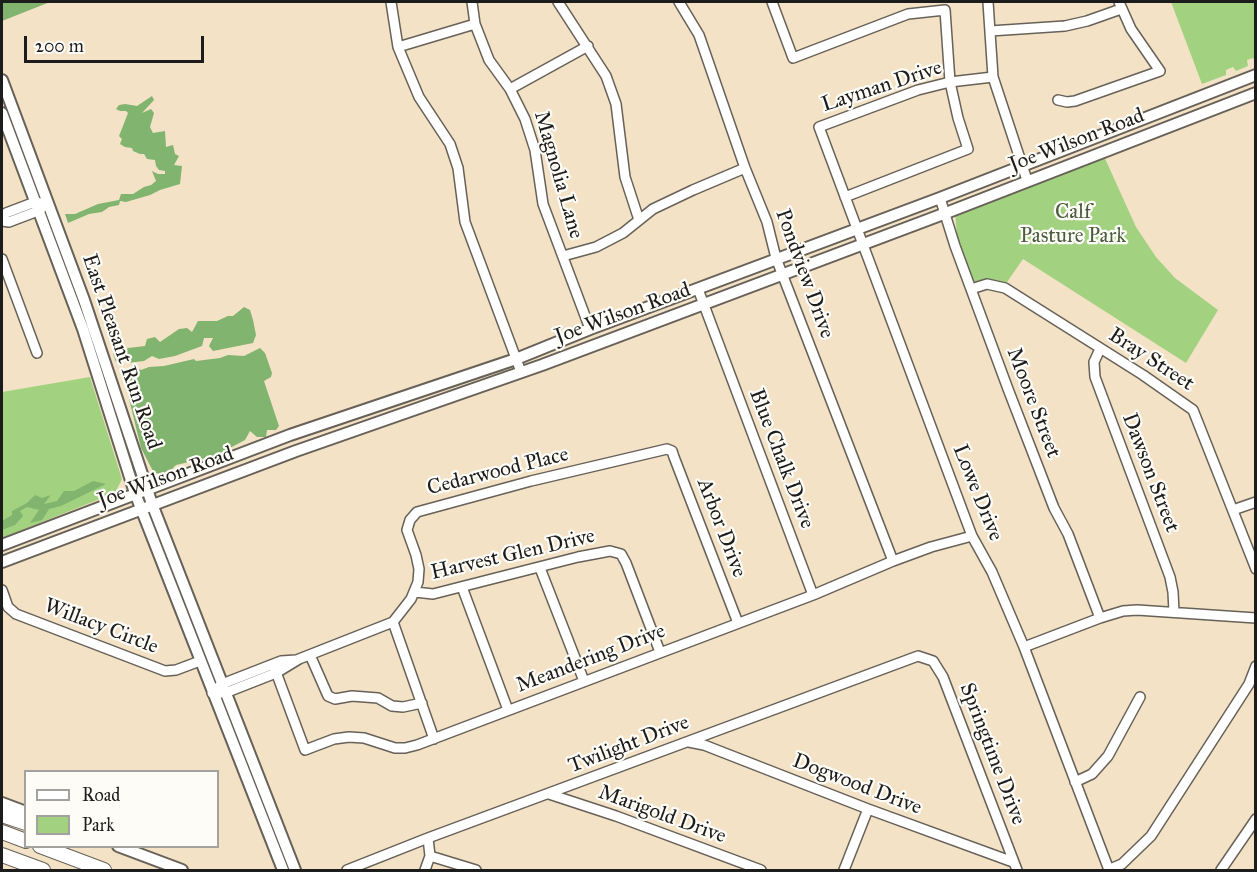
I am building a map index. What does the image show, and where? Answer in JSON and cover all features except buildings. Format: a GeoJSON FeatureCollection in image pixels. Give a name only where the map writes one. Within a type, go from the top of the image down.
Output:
{"type":"FeatureCollection","features":[{"type":"Feature","properties":{"kind":"highway"},"geometry":{"type":"LineString","coordinates":[[2,815],[24,822]]}},
{"type":"Feature","properties":{"kind":"highway"},"geometry":{"type":"LineString","coordinates":[[2,832],[24,840]]}},
{"type":"Feature","properties":{"kind":"highway"},"geometry":{"type":"LineString","coordinates":[[45,848],[104,870]]}},
{"type":"Feature","properties":{"kind":"highway"},"geometry":{"type":"LineString","coordinates":[[2,855],[43,870]]}},
{"type":"Feature","properties":{"kind":"main road","name":"Joe Wilson Road"},"geometry":{"type":"LineString","coordinates":[[2,545],[290,435],[516,359],[590,328],[940,198],[1256,75]]}},
{"type":"Feature","properties":{"kind":"main road","name":"East Pleasant Run Road"},"geometry":{"type":"LineString","coordinates":[[2,80],[84,300],[147,489],[147,506],[200,661],[281,870]]}},
{"type":"Feature","properties":{"kind":"main road","name":"Joe Wilson Road"},"geometry":{"type":"LineString","coordinates":[[2,562],[296,451],[395,418],[704,304],[1256,93]]}},
{"type":"Feature","properties":{"kind":"main road","name":"East Pleasant Run Road"},"geometry":{"type":"LineString","coordinates":[[2,113],[86,340],[135,493],[147,506],[224,688],[295,870]]}},
{"type":"Feature","properties":{"kind":"main road"},"geometry":{"type":"LineString","coordinates":[[2,803],[24,811]]}},
{"type":"Feature","properties":{"kind":"main road"},"geometry":{"type":"LineString","coordinates":[[123,848],[182,870]]}},
{"type":"Feature","properties":{"kind":"street"},"geometry":{"type":"LineString","coordinates":[[391,2],[398,47],[419,97],[450,144],[458,168],[465,222],[521,372]]}},
{"type":"Feature","properties":{"kind":"street","name":"Magnolia Lane"},"geometry":{"type":"LineString","coordinates":[[472,2],[475,24],[489,60],[510,89],[525,119],[535,150],[543,204],[590,328]]}},
{"type":"Feature","properties":{"kind":"street"},"geometry":{"type":"LineString","coordinates":[[558,2],[606,76],[616,104],[625,177],[639,219]]}},
{"type":"Feature","properties":{"kind":"street","name":"Pondview Drive"},"geometry":{"type":"LineString","coordinates":[[679,2],[699,35],[745,168],[767,222],[776,258],[893,561]]}},
{"type":"Feature","properties":{"kind":"street"},"geometry":{"type":"LineString","coordinates":[[772,2],[793,58],[908,14],[945,10],[950,82],[968,149],[845,197]]}},
{"type":"Feature","properties":{"kind":"street"},"geometry":{"type":"LineString","coordinates":[[988,2],[993,77],[1027,180]]}},
{"type":"Feature","properties":{"kind":"street"},"geometry":{"type":"LineString","coordinates":[[990,31],[1065,26],[1120,5],[1131,29],[1160,71],[1075,101],[1058,100]]}},
{"type":"Feature","properties":{"kind":"street"},"geometry":{"type":"LineString","coordinates":[[398,47],[475,24]]}},
{"type":"Feature","properties":{"kind":"street"},"geometry":{"type":"LineString","coordinates":[[510,89],[588,46]]}},
{"type":"Feature","properties":{"kind":"street","name":"Layman Drive"},"geometry":{"type":"LineString","coordinates":[[819,127],[881,102],[950,82],[993,77]]}},
{"type":"Feature","properties":{"kind":"street","name":"Lowe Drive"},"geometry":{"type":"LineString","coordinates":[[819,127],[972,536],[992,572],[1024,647],[1108,870]]}},
{"type":"Feature","properties":{"kind":"street"},"geometry":{"type":"LineString","coordinates":[[563,256],[596,247],[622,233],[653,209],[745,168]]}},
{"type":"Feature","properties":{"kind":"street","name":"Moore Street"},"geometry":{"type":"LineString","coordinates":[[940,198],[955,246],[1054,508],[1068,534],[1100,618]]}},
{"type":"Feature","properties":{"kind":"street"},"geometry":{"type":"LineString","coordinates":[[2,220],[6,213],[47,204]]}},
{"type":"Feature","properties":{"kind":"street"},"geometry":{"type":"LineString","coordinates":[[2,259],[37,353]]}},
{"type":"Feature","properties":{"kind":"street","name":"Bray Street"},"geometry":{"type":"LineString","coordinates":[[971,289],[987,284],[1005,288],[1159,385],[1193,410],[1256,568]]}},
{"type":"Feature","properties":{"kind":"street","name":"Blue Chalk Drive"},"geometry":{"type":"LineString","coordinates":[[698,289],[813,595]]}},
{"type":"Feature","properties":{"kind":"street","name":"Dawson Street"},"geometry":{"type":"LineString","coordinates":[[1101,349],[1094,362],[1095,377],[1170,577],[1174,612]]}},
{"type":"Feature","properties":{"kind":"street","name":"Cedarwood Place"},"geometry":{"type":"LineString","coordinates":[[415,591],[419,569],[407,530],[410,520],[417,512],[531,481],[667,449]]}},
{"type":"Feature","properties":{"kind":"street","name":"Arbor Drive"},"geometry":{"type":"LineString","coordinates":[[667,449],[672,451],[738,623]]}},
{"type":"Feature","properties":{"kind":"street"},"geometry":{"type":"LineString","coordinates":[[1233,510],[1256,502]]}},
{"type":"Feature","properties":{"kind":"street","name":"Meandering Drive"},"geometry":{"type":"LineString","coordinates":[[275,668],[305,750],[334,739],[349,737],[364,738],[394,748],[417,745],[813,595],[893,561],[931,547],[972,536]]}},
{"type":"Feature","properties":{"kind":"street","name":"Harvest Glen Drive"},"geometry":{"type":"LineString","coordinates":[[415,591],[433,594],[610,551],[621,555],[660,652]]}},
{"type":"Feature","properties":{"kind":"street"},"geometry":{"type":"LineString","coordinates":[[540,568],[584,681]]}},
{"type":"Feature","properties":{"kind":"street"},"geometry":{"type":"LineString","coordinates":[[462,587],[508,710]]}},
{"type":"Feature","properties":{"kind":"street","name":"Willacy Circle"},"geometry":{"type":"LineString","coordinates":[[2,590],[8,607],[16,614],[165,671],[176,670],[200,661]]}},
{"type":"Feature","properties":{"kind":"street"},"geometry":{"type":"LineString","coordinates":[[212,693],[393,621],[405,609],[415,591]]}},
{"type":"Feature","properties":{"kind":"street"},"geometry":{"type":"LineString","coordinates":[[1024,647],[1123,611],[1256,618]]}},
{"type":"Feature","properties":{"kind":"street"},"geometry":{"type":"LineString","coordinates":[[393,621],[434,739]]}},
{"type":"Feature","properties":{"kind":"street"},"geometry":{"type":"LineString","coordinates":[[310,655],[328,696],[335,699],[352,696],[378,698],[392,706],[403,707],[422,703]]}},
{"type":"Feature","properties":{"kind":"street","name":"Twilight Drive"},"geometry":{"type":"LineString","coordinates":[[347,870],[912,657],[925,657]]}},
{"type":"Feature","properties":{"kind":"street","name":"Springtime Drive"},"geometry":{"type":"LineString","coordinates":[[925,657],[938,666],[943,677],[1015,866]]}},
{"type":"Feature","properties":{"kind":"street"},"geometry":{"type":"LineString","coordinates":[[1108,870],[1122,864],[1151,836],[1249,684],[1256,666]]}},
{"type":"Feature","properties":{"kind":"street"},"geometry":{"type":"LineString","coordinates":[[1075,782],[1092,774],[1108,756],[1140,697]]}},
{"type":"Feature","properties":{"kind":"street","name":"Dogwood Drive"},"geometry":{"type":"LineString","coordinates":[[688,742],[704,745],[1015,866]]}},
{"type":"Feature","properties":{"kind":"street","name":"Marigold Drive"},"geometry":{"type":"LineString","coordinates":[[549,794],[616,816],[761,870]]}},
{"type":"Feature","properties":{"kind":"street"},"geometry":{"type":"LineString","coordinates":[[844,870],[868,809]]}},
{"type":"Feature","properties":{"kind":"street"},"geometry":{"type":"LineString","coordinates":[[1221,870],[1256,819]]}},
{"type":"Feature","properties":{"kind":"street"},"geometry":{"type":"LineString","coordinates":[[425,870],[430,856],[428,838]]}},
{"type":"Feature","properties":{"kind":"street"},"geometry":{"type":"LineString","coordinates":[[430,856],[476,870]]}},
{"type":"Feature","properties":{"kind":"green space"},"geometry":{"type":"Polygon","coordinates":[[[2,2],[50,2],[2,21],[2,2]]]}},
{"type":"Feature","properties":{"kind":"green space"},"geometry":{"type":"Polygon","coordinates":[[[1171,2],[1255,2],[1255,62],[1253,58],[1247,60],[1248,66],[1236,71],[1233,67],[1226,70],[1226,75],[1202,84],[1171,2]]]}},
{"type":"Feature","properties":{"kind":"green space"},"geometry":{"type":"Polygon","coordinates":[[[152,96],[154,100],[142,113],[151,109],[154,113],[150,127],[153,133],[165,131],[166,147],[173,145],[175,154],[179,156],[174,165],[182,166],[180,184],[126,202],[120,201],[119,205],[68,223],[65,214],[75,214],[98,204],[119,200],[121,194],[133,194],[156,181],[152,171],[165,174],[165,171],[159,170],[156,166],[155,160],[147,159],[144,154],[120,144],[122,139],[119,136],[128,113],[116,109],[119,105],[125,104],[137,106],[152,96]]]}},
{"type":"Feature","properties":{"kind":"green space","name":"Calf Pasture Park"},"geometry":{"type":"Polygon","coordinates":[[[1103,154],[1136,227],[1156,257],[1175,278],[1218,310],[1186,363],[1023,259],[1005,285],[971,282],[958,248],[955,212],[1103,154]]]}},
{"type":"Feature","properties":{"kind":"green space"},"geometry":{"type":"Polygon","coordinates":[[[244,307],[250,310],[253,320],[256,335],[253,343],[213,351],[209,346],[213,338],[204,338],[202,346],[175,356],[159,359],[152,356],[144,361],[127,363],[121,355],[120,362],[116,362],[113,354],[123,352],[128,348],[145,346],[147,339],[155,337],[160,342],[179,329],[187,328],[192,332],[198,321],[217,321],[233,316],[244,307]]]}},
{"type":"Feature","properties":{"kind":"green space"},"geometry":{"type":"Polygon","coordinates":[[[260,348],[265,353],[272,373],[271,377],[264,381],[279,426],[276,430],[267,430],[266,437],[257,437],[250,431],[245,440],[215,456],[176,465],[161,474],[154,473],[141,448],[122,370],[134,366],[141,370],[194,359],[196,361],[228,355],[244,356],[260,348]]]}},
{"type":"Feature","properties":{"kind":"green space"},"geometry":{"type":"Polygon","coordinates":[[[90,377],[122,479],[115,493],[2,538],[2,392],[90,377]]]}},
{"type":"Feature","properties":{"kind":"green space"},"geometry":{"type":"Polygon","coordinates":[[[93,481],[106,484],[61,506],[49,509],[42,520],[30,523],[39,510],[27,507],[20,511],[23,516],[15,525],[2,530],[2,521],[35,495],[42,498],[51,495],[44,504],[57,501],[64,491],[74,491],[93,481]]]}}]}
